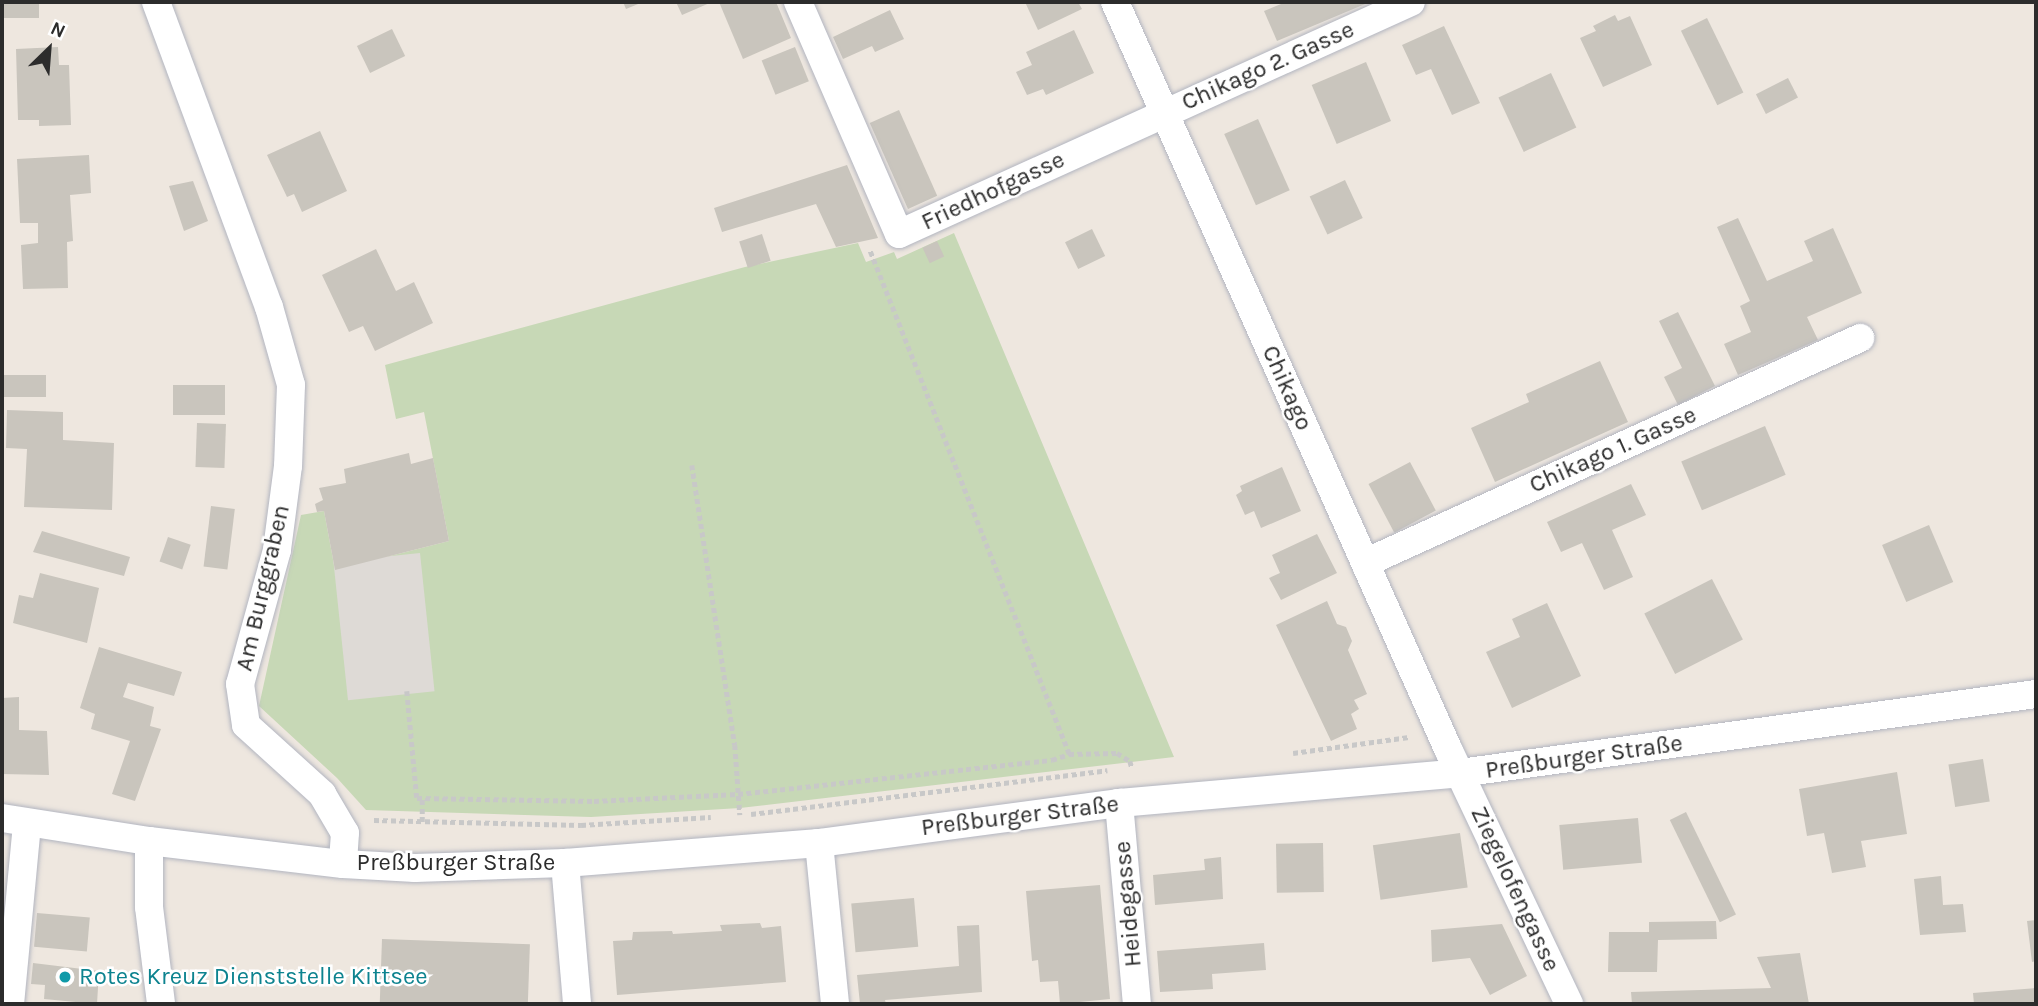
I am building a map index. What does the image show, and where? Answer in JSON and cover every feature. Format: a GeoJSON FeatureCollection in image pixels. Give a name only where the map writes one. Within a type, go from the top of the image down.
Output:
{"type":"FeatureCollection","features":[{"type":"Feature","properties":{"kind":"street","name":"Am Burggraben"},"geometry":{"type":"LineString","coordinates":[[156,2],[269,307],[291,385],[288,466],[277,551],[240,684],[246,725],[322,794],[345,833],[343,864]]}},
{"type":"Feature","properties":{"kind":"street","name":"Friedhofgasse"},"geometry":{"type":"LineString","coordinates":[[798,2],[899,234],[1164,112]]}},
{"type":"Feature","properties":{"kind":"street","name":"Chikago"},"geometry":{"type":"LineString","coordinates":[[1115,2],[1460,774]]}},
{"type":"Feature","properties":{"kind":"street","name":"Chikago 2. Gasse"},"geometry":{"type":"LineString","coordinates":[[1164,112],[1411,2]]}},
{"type":"Feature","properties":{"kind":"street","name":"Chikago 1. Gasse"},"geometry":{"type":"LineString","coordinates":[[1365,563],[1860,338]]}},
{"type":"Feature","properties":{"kind":"street","name":"Preßburger Straße"},"geometry":{"type":"LineString","coordinates":[[15,821],[149,841],[343,864],[415,868],[565,863],[819,843],[1119,803],[1460,774],[2036,694]]}},
{"type":"Feature","properties":{"kind":"street","name":"Ziegelofengasse"},"geometry":{"type":"LineString","coordinates":[[1460,774],[1569,1004]]}},
{"type":"Feature","properties":{"kind":"street","name":"Heidegasse"},"geometry":{"type":"LineString","coordinates":[[1119,803],[1136,1004]]}},
{"type":"Feature","properties":{"kind":"street"},"geometry":{"type":"LineString","coordinates":[[10,1004],[15,821]]}},
{"type":"Feature","properties":{"kind":"street"},"geometry":{"type":"LineString","coordinates":[[149,841],[149,907],[161,1004]]}},
{"type":"Feature","properties":{"kind":"street"},"geometry":{"type":"LineString","coordinates":[[819,843],[835,1004]]}},
{"type":"Feature","properties":{"kind":"street"},"geometry":{"type":"LineString","coordinates":[[565,863],[577,1004]]}},
{"type":"Feature","properties":{"kind":"path"},"geometry":{"type":"LineString","coordinates":[[899,234],[894,242],[869,250],[1069,754]]}},
{"type":"Feature","properties":{"kind":"path"},"geometry":{"type":"LineString","coordinates":[[692,465],[735,745],[740,815]]}},
{"type":"Feature","properties":{"kind":"path"},"geometry":{"type":"LineString","coordinates":[[407,691],[416,798],[594,801],[738,794],[1052,760],[1069,754],[1117,754],[1130,761],[1132,768]]}},
{"type":"Feature","properties":{"kind":"path"},"geometry":{"type":"LineString","coordinates":[[1279,755],[1441,732]]}},
{"type":"Feature","properties":{"kind":"path"},"geometry":{"type":"LineString","coordinates":[[729,816],[1080,772],[1146,769]]}},
{"type":"Feature","properties":{"kind":"path"},"geometry":{"type":"LineString","coordinates":[[422,798],[422,822]]}},
{"type":"Feature","properties":{"kind":"path"},"geometry":{"type":"LineString","coordinates":[[339,821],[358,819],[581,825],[717,816]]}},
{"type":"Feature","properties":{"kind":"green space"},"geometry":{"type":"Polygon","coordinates":[[[954,233],[1174,757],[740,808],[591,817],[366,810],[337,778],[259,706],[301,515],[324,511],[335,570],[449,541],[424,412],[396,419],[385,365],[745,267],[858,243],[866,262],[894,252],[897,259],[954,233]]]}},
{"type":"Feature","properties":{"kind":"shaded area"},"geometry":{"type":"Polygon","coordinates":[[[420,553],[435,691],[348,700],[333,562],[420,553]]]}},
{"type":"Feature","properties":{"kind":"building"},"geometry":{"type":"Polygon","coordinates":[[[2,2],[39,2],[39,18],[2,18],[2,2]]]}},
{"type":"Feature","properties":{"kind":"building"},"geometry":{"type":"Polygon","coordinates":[[[623,2],[643,2],[626,9],[623,2]]]}},
{"type":"Feature","properties":{"kind":"building"},"geometry":{"type":"Polygon","coordinates":[[[676,2],[712,2],[682,15],[676,2]]]}},
{"type":"Feature","properties":{"kind":"building"},"geometry":{"type":"Polygon","coordinates":[[[719,2],[776,2],[791,38],[743,59],[719,2]]]}},
{"type":"Feature","properties":{"kind":"building"},"geometry":{"type":"Polygon","coordinates":[[[1025,2],[1078,2],[1082,9],[1038,30],[1025,2]]]}},
{"type":"Feature","properties":{"kind":"building"},"geometry":{"type":"Polygon","coordinates":[[[1286,2],[1370,2],[1277,41],[1264,11],[1286,2]]]}},
{"type":"Feature","properties":{"kind":"building"},"geometry":{"type":"Polygon","coordinates":[[[890,10],[904,39],[875,52],[872,46],[843,59],[833,37],[890,10]]]}},
{"type":"Feature","properties":{"kind":"building"},"geometry":{"type":"Polygon","coordinates":[[[1615,15],[1618,21],[1630,16],[1652,65],[1603,87],[1580,38],[1596,31],[1593,26],[1615,15]]]}},
{"type":"Feature","properties":{"kind":"building"},"geometry":{"type":"Polygon","coordinates":[[[1707,18],[1743,93],[1717,105],[1681,31],[1707,18]]]}},
{"type":"Feature","properties":{"kind":"building"},"geometry":{"type":"Polygon","coordinates":[[[1444,26],[1480,103],[1452,115],[1431,69],[1416,75],[1402,45],[1444,26]]]}},
{"type":"Feature","properties":{"kind":"building"},"geometry":{"type":"Polygon","coordinates":[[[392,29],[405,56],[370,73],[357,46],[392,29]]]}},
{"type":"Feature","properties":{"kind":"building"},"geometry":{"type":"Polygon","coordinates":[[[1074,30],[1094,73],[1046,95],[1043,89],[1027,95],[1016,72],[1032,65],[1026,52],[1074,30]]]}},
{"type":"Feature","properties":{"kind":"building"},"geometry":{"type":"Polygon","coordinates":[[[58,47],[59,65],[69,65],[71,125],[39,126],[39,120],[18,120],[16,49],[58,47]]]}},
{"type":"Feature","properties":{"kind":"building"},"geometry":{"type":"Polygon","coordinates":[[[795,47],[809,81],[775,95],[762,60],[795,47]]]}},
{"type":"Feature","properties":{"kind":"building"},"geometry":{"type":"Polygon","coordinates":[[[1366,62],[1391,121],[1337,144],[1312,85],[1366,62]]]}},
{"type":"Feature","properties":{"kind":"building"},"geometry":{"type":"Polygon","coordinates":[[[1551,73],[1576,127],[1524,152],[1498,98],[1551,73]]]}},
{"type":"Feature","properties":{"kind":"building"},"geometry":{"type":"Polygon","coordinates":[[[1788,78],[1798,98],[1766,114],[1756,94],[1788,78]]]}},
{"type":"Feature","properties":{"kind":"building"},"geometry":{"type":"Polygon","coordinates":[[[899,110],[937,196],[908,209],[870,123],[899,110]]]}},
{"type":"Feature","properties":{"kind":"building"},"geometry":{"type":"Polygon","coordinates":[[[1258,119],[1290,190],[1256,205],[1224,134],[1258,119]]]}},
{"type":"Feature","properties":{"kind":"building"},"geometry":{"type":"Polygon","coordinates":[[[320,131],[347,191],[302,212],[294,194],[287,197],[267,155],[320,131]]]}},
{"type":"Feature","properties":{"kind":"building"},"geometry":{"type":"Polygon","coordinates":[[[89,155],[91,193],[70,195],[73,241],[67,242],[68,288],[23,289],[21,245],[38,243],[38,223],[20,223],[17,159],[89,155]]]}},
{"type":"Feature","properties":{"kind":"building"},"geometry":{"type":"Polygon","coordinates":[[[847,165],[878,238],[836,247],[816,204],[722,232],[714,208],[847,165]]]}},
{"type":"Feature","properties":{"kind":"building"},"geometry":{"type":"Polygon","coordinates":[[[1345,180],[1363,218],[1327,235],[1310,196],[1345,180]]]}},
{"type":"Feature","properties":{"kind":"building"},"geometry":{"type":"Polygon","coordinates":[[[193,181],[208,221],[184,231],[169,186],[193,181]]]}},
{"type":"Feature","properties":{"kind":"building"},"geometry":{"type":"Polygon","coordinates":[[[1738,218],[1767,281],[1813,261],[1804,241],[1833,228],[1862,293],[1807,317],[1818,340],[1738,375],[1724,344],[1751,332],[1740,306],[1750,301],[1717,227],[1738,218]]]}},
{"type":"Feature","properties":{"kind":"building"},"geometry":{"type":"Polygon","coordinates":[[[1092,229],[1105,256],[1078,269],[1065,242],[1092,229]]]}},
{"type":"Feature","properties":{"kind":"building"},"geometry":{"type":"Polygon","coordinates":[[[762,234],[771,261],[748,268],[739,241],[762,234]]]}},
{"type":"Feature","properties":{"kind":"building"},"geometry":{"type":"Polygon","coordinates":[[[937,241],[944,256],[930,263],[922,248],[937,241]]]}},
{"type":"Feature","properties":{"kind":"building"},"geometry":{"type":"Polygon","coordinates":[[[376,249],[396,291],[414,282],[433,323],[375,351],[363,326],[349,332],[322,275],[376,249]]]}},
{"type":"Feature","properties":{"kind":"building"},"geometry":{"type":"Polygon","coordinates":[[[1678,312],[1715,386],[1678,405],[1664,377],[1682,368],[1659,321],[1678,312]]]}},
{"type":"Feature","properties":{"kind":"building"},"geometry":{"type":"Polygon","coordinates":[[[1600,361],[1628,422],[1495,482],[1471,428],[1529,402],[1526,394],[1600,361]]]}},
{"type":"Feature","properties":{"kind":"building"},"geometry":{"type":"Polygon","coordinates":[[[4,375],[46,375],[46,397],[4,397],[4,375]]]}},
{"type":"Feature","properties":{"kind":"building"},"geometry":{"type":"Polygon","coordinates":[[[173,385],[225,385],[225,415],[173,415],[173,385]]]}},
{"type":"Feature","properties":{"kind":"building"},"geometry":{"type":"Polygon","coordinates":[[[7,410],[63,412],[63,440],[114,443],[112,510],[24,507],[27,449],[6,448],[7,410]]]}},
{"type":"Feature","properties":{"kind":"building"},"geometry":{"type":"Polygon","coordinates":[[[197,423],[226,424],[224,468],[195,467],[197,423]]]}},
{"type":"Feature","properties":{"kind":"building"},"geometry":{"type":"Polygon","coordinates":[[[1765,426],[1786,475],[1702,510],[1681,462],[1765,426]]]}},
{"type":"Feature","properties":{"kind":"building"},"geometry":{"type":"Polygon","coordinates":[[[409,453],[411,464],[433,458],[449,541],[335,570],[324,511],[317,512],[315,504],[323,500],[319,488],[346,483],[344,469],[409,453]]]}},
{"type":"Feature","properties":{"kind":"building"},"geometry":{"type":"Polygon","coordinates":[[[1410,462],[1436,511],[1394,533],[1369,484],[1410,462]]]}},
{"type":"Feature","properties":{"kind":"building"},"geometry":{"type":"Polygon","coordinates":[[[1282,467],[1301,511],[1261,528],[1254,511],[1245,515],[1236,495],[1242,491],[1240,486],[1282,467]]]}},
{"type":"Feature","properties":{"kind":"building"},"geometry":{"type":"Polygon","coordinates":[[[1631,484],[1646,515],[1612,530],[1633,577],[1604,590],[1582,543],[1561,552],[1547,522],[1631,484]]]}},
{"type":"Feature","properties":{"kind":"building"},"geometry":{"type":"Polygon","coordinates":[[[211,506],[235,509],[227,569],[204,567],[211,506]]]}},
{"type":"Feature","properties":{"kind":"building"},"geometry":{"type":"Polygon","coordinates":[[[1929,525],[1953,582],[1906,602],[1882,545],[1929,525]]]}},
{"type":"Feature","properties":{"kind":"building"},"geometry":{"type":"Polygon","coordinates":[[[42,531],[130,557],[124,576],[33,552],[42,531]]]}},
{"type":"Feature","properties":{"kind":"building"},"geometry":{"type":"Polygon","coordinates":[[[1317,534],[1337,573],[1281,600],[1269,578],[1280,573],[1272,555],[1317,534]]]}},
{"type":"Feature","properties":{"kind":"building"},"geometry":{"type":"Polygon","coordinates":[[[168,537],[191,545],[182,569],[160,562],[168,537]]]}},
{"type":"Feature","properties":{"kind":"building"},"geometry":{"type":"Polygon","coordinates":[[[40,573],[99,588],[87,643],[13,623],[19,595],[33,598],[40,573]]]}},
{"type":"Feature","properties":{"kind":"building"},"geometry":{"type":"Polygon","coordinates":[[[1712,579],[1743,640],[1675,674],[1644,614],[1712,579]]]}},
{"type":"Feature","properties":{"kind":"building"},"geometry":{"type":"Polygon","coordinates":[[[1327,601],[1337,624],[1346,627],[1352,641],[1348,650],[1367,694],[1354,700],[1359,709],[1351,714],[1357,729],[1331,741],[1276,625],[1327,601]]]}},
{"type":"Feature","properties":{"kind":"building"},"geometry":{"type":"Polygon","coordinates":[[[1547,603],[1581,676],[1512,708],[1486,652],[1520,637],[1512,619],[1547,603]]]}},
{"type":"Feature","properties":{"kind":"building"},"geometry":{"type":"Polygon","coordinates":[[[99,647],[182,672],[174,696],[128,683],[123,697],[154,707],[150,726],[161,729],[135,801],[112,794],[130,741],[91,729],[95,714],[80,708],[99,647]]]}},
{"type":"Feature","properties":{"kind":"building"},"geometry":{"type":"Polygon","coordinates":[[[19,697],[19,730],[47,731],[49,775],[2,774],[2,698],[19,697]]]}},
{"type":"Feature","properties":{"kind":"building"},"geometry":{"type":"Polygon","coordinates":[[[1983,759],[1990,801],[1955,807],[1948,764],[1983,759]]]}},
{"type":"Feature","properties":{"kind":"building"},"geometry":{"type":"Polygon","coordinates":[[[1897,772],[1907,834],[1861,841],[1866,867],[1832,873],[1824,833],[1807,836],[1799,789],[1897,772]]]}},
{"type":"Feature","properties":{"kind":"building"},"geometry":{"type":"Polygon","coordinates":[[[1686,812],[1736,914],[1720,922],[1670,820],[1686,812]]]}},
{"type":"Feature","properties":{"kind":"building"},"geometry":{"type":"Polygon","coordinates":[[[1638,818],[1642,863],[1563,870],[1559,825],[1638,818]]]}},
{"type":"Feature","properties":{"kind":"building"},"geometry":{"type":"Polygon","coordinates":[[[1460,833],[1468,887],[1381,900],[1373,845],[1460,833]]]}},
{"type":"Feature","properties":{"kind":"building"},"geometry":{"type":"Polygon","coordinates":[[[1323,843],[1324,892],[1277,893],[1276,844],[1323,843]]]}},
{"type":"Feature","properties":{"kind":"building"},"geometry":{"type":"Polygon","coordinates":[[[1221,857],[1223,899],[1155,905],[1153,875],[1205,870],[1204,859],[1221,857]]]}},
{"type":"Feature","properties":{"kind":"building"},"geometry":{"type":"Polygon","coordinates":[[[1941,876],[1943,905],[1963,904],[1966,932],[1920,935],[1914,879],[1941,876]]]}},
{"type":"Feature","properties":{"kind":"building"},"geometry":{"type":"Polygon","coordinates":[[[1100,885],[1110,999],[1060,1004],[1058,981],[1040,982],[1038,960],[1032,961],[1026,891],[1100,885]]]}},
{"type":"Feature","properties":{"kind":"building"},"geometry":{"type":"Polygon","coordinates":[[[914,898],[918,947],[856,952],[851,903],[914,898]]]}},
{"type":"Feature","properties":{"kind":"building"},"geometry":{"type":"Polygon","coordinates":[[[37,913],[90,918],[87,951],[34,947],[37,913]]]}},
{"type":"Feature","properties":{"kind":"building"},"geometry":{"type":"Polygon","coordinates":[[[2036,920],[2036,961],[2032,962],[2027,921],[2036,920]]]}},
{"type":"Feature","properties":{"kind":"building"},"geometry":{"type":"Polygon","coordinates":[[[1716,921],[1717,939],[1658,940],[1657,972],[1608,972],[1609,932],[1649,932],[1649,922],[1716,921]]]}},
{"type":"Feature","properties":{"kind":"building"},"geometry":{"type":"Polygon","coordinates":[[[760,923],[762,928],[781,926],[786,982],[617,995],[613,941],[632,940],[633,932],[672,931],[673,934],[722,931],[720,925],[760,923]]]}},
{"type":"Feature","properties":{"kind":"building"},"geometry":{"type":"Polygon","coordinates":[[[1502,924],[1527,976],[1490,995],[1470,958],[1432,962],[1431,930],[1502,924]]]}},
{"type":"Feature","properties":{"kind":"building"},"geometry":{"type":"Polygon","coordinates":[[[979,925],[982,992],[885,1000],[886,1004],[860,1004],[857,975],[959,966],[957,926],[979,925]]]}},
{"type":"Feature","properties":{"kind":"building"},"geometry":{"type":"Polygon","coordinates":[[[382,939],[530,944],[528,1004],[380,1004],[382,939]]]}},
{"type":"Feature","properties":{"kind":"building"},"geometry":{"type":"Polygon","coordinates":[[[1264,943],[1266,970],[1212,974],[1213,989],[1160,992],[1157,951],[1264,943]]]}},
{"type":"Feature","properties":{"kind":"building"},"geometry":{"type":"Polygon","coordinates":[[[1800,953],[1809,1004],[1632,1004],[1631,992],[1771,988],[1757,957],[1800,953]]]}},
{"type":"Feature","properties":{"kind":"building","name":"Rotes Kreuz Dienststelle Kittsee"},"geometry":{"type":"Polygon","coordinates":[[[33,963],[99,971],[97,1004],[44,999],[45,985],[31,984],[33,963]]]}},
{"type":"Feature","properties":{"kind":"building"},"geometry":{"type":"Polygon","coordinates":[[[2036,988],[2036,1004],[1974,1004],[1973,993],[2036,988]]]}},
{"type":"Feature","properties":{"kind":"place","name":"Rotes Kreuz Dienststelle Kittsee"},"geometry":{"type":"Point","coordinates":[65,977]}}]}
